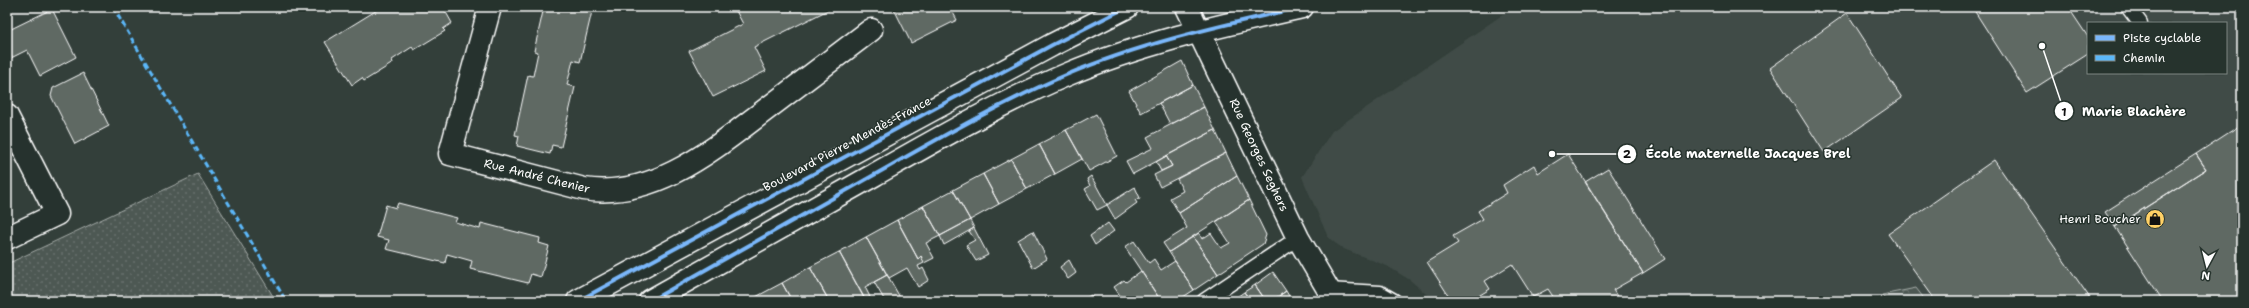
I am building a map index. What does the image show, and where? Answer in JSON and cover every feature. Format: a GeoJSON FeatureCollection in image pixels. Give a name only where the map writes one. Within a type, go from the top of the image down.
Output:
{"type":"FeatureCollection","features":[{"type":"Feature","properties":{"kind":"street","name":"Rue André Chenier"},"geometry":{"type":"LineString","coordinates":[[490,7],[450,154],[584,189],[602,192],[635,187],[656,180],[695,161],[723,142],[871,30]]}},
{"type":"Feature","properties":{"kind":"street","name":"Boulevard Pierre Mendès-France"},"geometry":{"type":"LineString","coordinates":[[578,301],[1052,44],[1126,7]]}},
{"type":"Feature","properties":{"kind":"street","name":"Rue Georges Seghers"},"geometry":{"type":"LineString","coordinates":[[1187,7],[1298,238],[1332,296]]}},
{"type":"Feature","properties":{"kind":"street"},"geometry":{"type":"LineString","coordinates":[[650,301],[995,109],[1065,76],[1098,63],[1200,33],[1302,7]]}},
{"type":"Feature","properties":{"kind":"street"},"geometry":{"type":"LineString","coordinates":[[7,116],[57,214],[7,238]]}},
{"type":"Feature","properties":{"kind":"lane"},"geometry":{"type":"LineString","coordinates":[[2128,7],[2139,22]]}},
{"type":"Feature","properties":{"kind":"lane"},"geometry":{"type":"LineString","coordinates":[[1204,301],[1298,238]]}},
{"type":"Feature","properties":{"kind":"lane"},"geometry":{"type":"LineString","coordinates":[[1332,296],[1380,293],[1394,301]]}},
{"type":"Feature","properties":{"kind":"shaded area"},"geometry":{"type":"Polygon","coordinates":[[[1514,7],[2242,7],[2242,301],[1926,301],[1916,288],[1882,295],[1875,301],[1434,301],[1410,280],[1387,266],[1344,249],[1328,237],[1302,177],[1332,131],[1514,7]]]}},
{"type":"Feature","properties":{"kind":"green space"},"geometry":{"type":"Polygon","coordinates":[[[198,174],[276,301],[7,301],[7,264],[198,174]]]}},
{"type":"Feature","properties":{"kind":"green space"},"geometry":{"type":"Polygon","coordinates":[[[1916,288],[1926,301],[1886,301],[1882,295],[1916,288]]]}},
{"type":"Feature","properties":{"kind":"building"},"geometry":{"type":"Polygon","coordinates":[[[382,7],[443,7],[452,23],[443,29],[445,31],[414,50],[412,47],[392,60],[393,63],[364,81],[362,78],[352,85],[325,42],[382,7]]]}},
{"type":"Feature","properties":{"kind":"building"},"geometry":{"type":"Polygon","coordinates":[[[544,7],[593,7],[580,62],[573,60],[567,85],[575,87],[561,147],[552,145],[550,154],[517,146],[519,136],[515,135],[528,75],[533,76],[538,52],[534,51],[544,7]]]}},
{"type":"Feature","properties":{"kind":"building"},"geometry":{"type":"Polygon","coordinates":[[[734,7],[834,7],[754,47],[766,71],[713,97],[689,51],[743,24],[734,7]]]}},
{"type":"Feature","properties":{"kind":"building"},"geometry":{"type":"Polygon","coordinates":[[[893,7],[950,7],[957,20],[911,43],[893,7]]]}},
{"type":"Feature","properties":{"kind":"building"},"geometry":{"type":"Polygon","coordinates":[[[1972,7],[2068,7],[2087,36],[2087,55],[2027,93],[1972,7]]]}},
{"type":"Feature","properties":{"kind":"building"},"geometry":{"type":"Polygon","coordinates":[[[52,9],[76,57],[40,76],[27,50],[7,60],[7,31],[52,9]]]}},
{"type":"Feature","properties":{"kind":"building"},"geometry":{"type":"Polygon","coordinates":[[[1847,13],[1902,98],[1824,152],[1770,68],[1847,13]]]}},
{"type":"Feature","properties":{"kind":"building"},"geometry":{"type":"Polygon","coordinates":[[[1182,61],[1193,85],[1141,113],[1129,91],[1182,61]]]}},
{"type":"Feature","properties":{"kind":"building"},"geometry":{"type":"Polygon","coordinates":[[[83,73],[109,126],[75,144],[51,96],[53,88],[83,73]]]}},
{"type":"Feature","properties":{"kind":"building"},"geometry":{"type":"Polygon","coordinates":[[[1193,85],[1204,107],[1170,124],[1159,103],[1193,85]]]}},
{"type":"Feature","properties":{"kind":"building"},"geometry":{"type":"Polygon","coordinates":[[[1204,107],[1215,130],[1133,174],[1126,161],[1153,148],[1147,137],[1204,107]]]}},
{"type":"Feature","properties":{"kind":"building"},"geometry":{"type":"Polygon","coordinates":[[[1096,114],[1117,156],[1089,171],[1066,130],[1096,114]]]}},
{"type":"Feature","properties":{"kind":"building"},"geometry":{"type":"Polygon","coordinates":[[[2242,124],[2242,301],[2163,301],[2115,227],[2206,169],[2196,154],[2242,124]]]}},
{"type":"Feature","properties":{"kind":"building"},"geometry":{"type":"Polygon","coordinates":[[[1066,130],[1082,159],[1055,174],[1039,144],[1066,130]]]}},
{"type":"Feature","properties":{"kind":"building"},"geometry":{"type":"Polygon","coordinates":[[[1215,130],[1226,153],[1160,187],[1154,175],[1172,166],[1166,156],[1215,130]]]}},
{"type":"Feature","properties":{"kind":"building"},"geometry":{"type":"Polygon","coordinates":[[[1039,144],[1055,174],[1027,189],[1011,159],[1039,144]]]}},
{"type":"Feature","properties":{"kind":"building"},"geometry":{"type":"Polygon","coordinates":[[[1226,153],[1237,176],[1179,213],[1170,198],[1183,191],[1177,179],[1226,153]]]}},
{"type":"Feature","properties":{"kind":"building"},"geometry":{"type":"Polygon","coordinates":[[[1568,154],[1643,273],[1613,290],[1620,301],[1556,301],[1548,289],[1533,297],[1512,264],[1485,281],[1490,289],[1470,301],[1452,301],[1427,262],[1458,243],[1453,236],[1483,219],[1478,211],[1507,193],[1503,185],[1534,165],[1538,173],[1568,154]]]}},
{"type":"Feature","properties":{"kind":"building"},"geometry":{"type":"Polygon","coordinates":[[[2196,154],[2206,169],[2115,227],[2105,212],[2196,154]]]}},
{"type":"Feature","properties":{"kind":"building"},"geometry":{"type":"Polygon","coordinates":[[[1166,156],[1172,166],[1161,171],[1156,162],[1166,156]]]}},
{"type":"Feature","properties":{"kind":"building"},"geometry":{"type":"Polygon","coordinates":[[[1011,159],[1027,189],[999,204],[983,174],[1011,159]]]}},
{"type":"Feature","properties":{"kind":"building"},"geometry":{"type":"Polygon","coordinates":[[[1994,160],[2092,301],[1936,301],[1888,234],[1994,160]]]}},
{"type":"Feature","properties":{"kind":"building"},"geometry":{"type":"Polygon","coordinates":[[[1608,168],[1665,259],[1643,273],[1585,182],[1608,168]]]}},
{"type":"Feature","properties":{"kind":"building"},"geometry":{"type":"Polygon","coordinates":[[[983,174],[999,204],[970,220],[953,190],[983,174]]]}},
{"type":"Feature","properties":{"kind":"building"},"geometry":{"type":"Polygon","coordinates":[[[1091,176],[1107,205],[1097,210],[1085,189],[1090,186],[1087,179],[1091,176]]]}},
{"type":"Feature","properties":{"kind":"building"},"geometry":{"type":"Polygon","coordinates":[[[1237,176],[1249,200],[1169,252],[1163,243],[1187,228],[1179,213],[1237,176]]]}},
{"type":"Feature","properties":{"kind":"building"},"geometry":{"type":"Polygon","coordinates":[[[1135,187],[1140,198],[1135,200],[1137,203],[1115,219],[1107,205],[1135,187]]]}},
{"type":"Feature","properties":{"kind":"building"},"geometry":{"type":"Polygon","coordinates":[[[953,190],[970,220],[940,236],[923,206],[953,190]]]}},
{"type":"Feature","properties":{"kind":"building"},"geometry":{"type":"Polygon","coordinates":[[[1249,200],[1266,235],[1263,244],[1218,274],[1193,237],[1199,233],[1202,239],[1211,233],[1221,248],[1230,243],[1216,222],[1249,200]]]}},
{"type":"Feature","properties":{"kind":"building"},"geometry":{"type":"Polygon","coordinates":[[[398,203],[457,218],[455,222],[480,229],[481,223],[540,238],[539,243],[549,246],[541,277],[531,274],[528,283],[470,269],[472,261],[447,254],[445,263],[386,249],[389,240],[377,237],[386,205],[396,208],[398,203]]]}},
{"type":"Feature","properties":{"kind":"building"},"geometry":{"type":"Polygon","coordinates":[[[923,206],[940,236],[926,243],[934,258],[924,263],[921,256],[918,259],[897,220],[923,206]]]}},
{"type":"Feature","properties":{"kind":"building"},"geometry":{"type":"Polygon","coordinates":[[[897,220],[918,259],[921,256],[924,263],[918,266],[920,270],[923,268],[929,280],[918,287],[907,268],[889,278],[866,237],[897,220]]]}},
{"type":"Feature","properties":{"kind":"building"},"geometry":{"type":"Polygon","coordinates":[[[970,220],[974,228],[944,245],[940,236],[970,220]]]}},
{"type":"Feature","properties":{"kind":"building"},"geometry":{"type":"Polygon","coordinates":[[[1108,223],[1114,231],[1095,245],[1090,236],[1108,223]]]}},
{"type":"Feature","properties":{"kind":"building"},"geometry":{"type":"Polygon","coordinates":[[[974,228],[988,255],[976,261],[966,245],[975,240],[969,231],[974,228]]]}},
{"type":"Feature","properties":{"kind":"building"},"geometry":{"type":"Polygon","coordinates":[[[1033,231],[1047,259],[1033,268],[1018,240],[1033,231]]]}},
{"type":"Feature","properties":{"kind":"building"},"geometry":{"type":"Polygon","coordinates":[[[866,237],[887,275],[865,287],[870,297],[865,300],[839,252],[866,237]]]}},
{"type":"Feature","properties":{"kind":"building"},"geometry":{"type":"Polygon","coordinates":[[[1193,237],[1218,274],[1194,290],[1169,252],[1193,237]]]}},
{"type":"Feature","properties":{"kind":"building"},"geometry":{"type":"Polygon","coordinates":[[[1134,241],[1149,263],[1154,259],[1161,270],[1175,261],[1194,290],[1177,301],[1161,301],[1125,247],[1134,241]]]}},
{"type":"Feature","properties":{"kind":"building"},"geometry":{"type":"Polygon","coordinates":[[[839,252],[866,301],[848,301],[846,297],[839,301],[829,301],[810,267],[839,252]]]}},
{"type":"Feature","properties":{"kind":"building"},"geometry":{"type":"Polygon","coordinates":[[[1069,260],[1076,273],[1068,279],[1060,267],[1069,260]]]}},
{"type":"Feature","properties":{"kind":"building"},"geometry":{"type":"Polygon","coordinates":[[[810,267],[829,301],[792,301],[782,283],[810,267]]]}},
{"type":"Feature","properties":{"kind":"building"},"geometry":{"type":"Polygon","coordinates":[[[1141,271],[1161,301],[1124,301],[1114,287],[1124,280],[1126,282],[1141,271]]]}},
{"type":"Feature","properties":{"kind":"building"},"geometry":{"type":"Polygon","coordinates":[[[1273,272],[1286,291],[1272,301],[1266,301],[1255,285],[1273,272]]]}},
{"type":"Feature","properties":{"kind":"building"},"geometry":{"type":"Polygon","coordinates":[[[887,275],[902,301],[885,301],[874,282],[887,275]]]}},
{"type":"Feature","properties":{"kind":"building"},"geometry":{"type":"Polygon","coordinates":[[[782,283],[792,301],[753,301],[752,299],[782,283]]]}},
{"type":"Feature","properties":{"kind":"building"},"geometry":{"type":"Polygon","coordinates":[[[1255,285],[1266,301],[1251,301],[1244,292],[1255,285]]]}},
{"type":"Feature","properties":{"kind":"building"},"geometry":{"type":"Polygon","coordinates":[[[1286,291],[1292,301],[1272,301],[1286,291]]]}},
{"type":"Feature","properties":{"kind":"building"},"geometry":{"type":"Polygon","coordinates":[[[1244,292],[1251,301],[1235,301],[1234,299],[1244,292]]]}},
{"type":"Feature","properties":{"kind":"building"},"geometry":{"type":"Polygon","coordinates":[[[952,295],[955,301],[941,301],[952,295]]]}},
{"type":"Feature","properties":{"kind":"building"},"geometry":{"type":"Polygon","coordinates":[[[1091,295],[1095,301],[1083,300],[1091,295]]]}},
{"type":"Feature","properties":{"kind":"marked path"},"geometry":{"type":"LineString","coordinates":[[113,7],[286,301]]}},
{"type":"Feature","properties":{"kind":"cycle path"},"geometry":{"type":"LineString","coordinates":[[578,301],[1052,45],[1127,7]]}},
{"type":"Feature","properties":{"kind":"cycle path"},"geometry":{"type":"LineString","coordinates":[[650,301],[945,135],[1041,86],[1123,53],[1212,28],[1302,7]]}},
{"type":"Feature","properties":{"kind":"place","name":"Marie Blachère"},"geometry":{"type":"Point","coordinates":[2042,46]}},
{"type":"Feature","properties":{"kind":"place","name":"École maternelle Jacques Brel"},"geometry":{"type":"Point","coordinates":[1552,154]}},
{"type":"Feature","properties":{"kind":"place","name":"Henri Boucher"},"geometry":{"type":"Point","coordinates":[2155,219]}}]}
